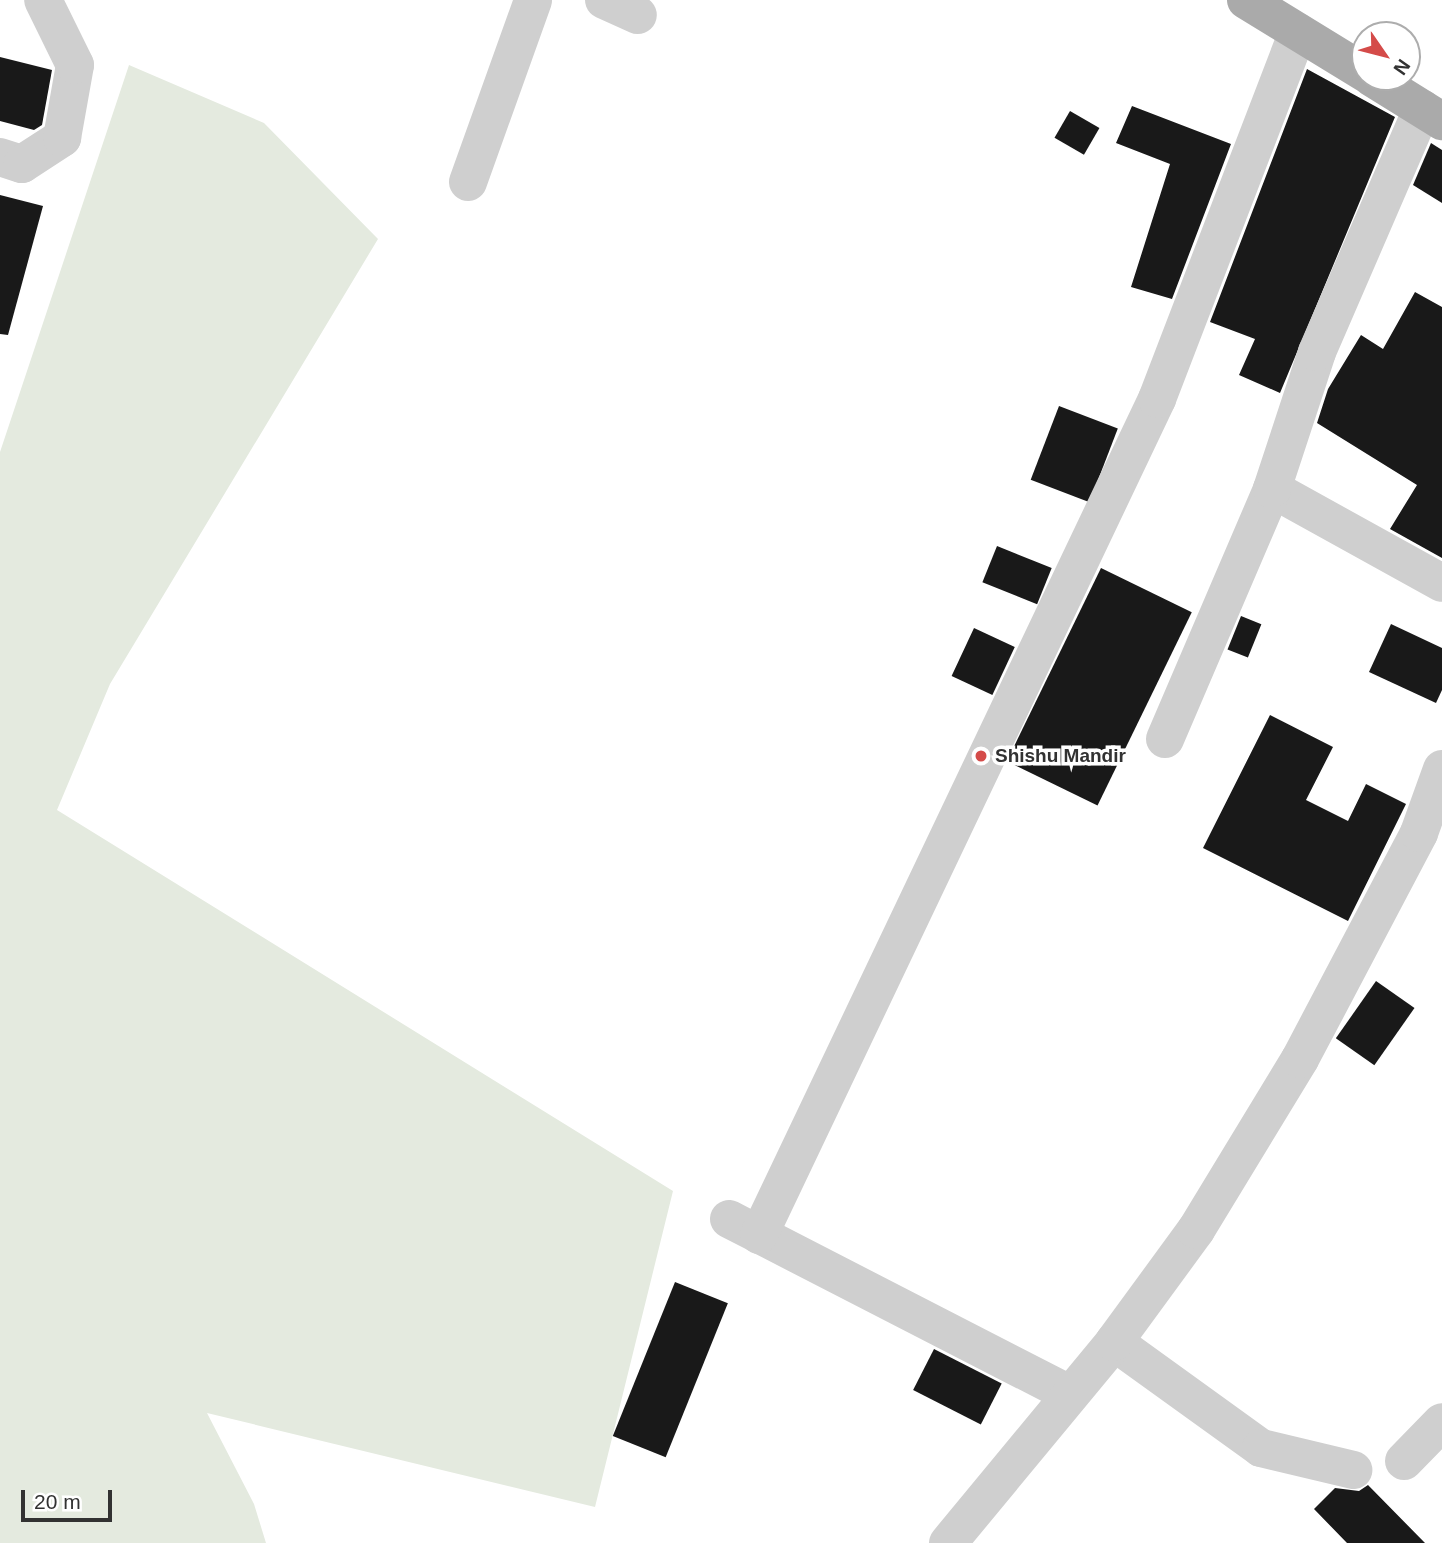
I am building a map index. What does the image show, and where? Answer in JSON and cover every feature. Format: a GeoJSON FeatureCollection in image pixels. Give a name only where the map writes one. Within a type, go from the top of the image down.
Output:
{"type":"FeatureCollection","features":[{"type":"Feature","properties":{"kind":"main road"},"geometry":{"type":"LineString","coordinates":[[1246,0],[1351,65]]}},
{"type":"Feature","properties":{"kind":"main road"},"geometry":{"type":"LineString","coordinates":[[1393,91],[1432,115]]}},
{"type":"Feature","properties":{"kind":"street"},"geometry":{"type":"LineString","coordinates":[[0,157],[22,164],[62,138],[75,65],[43,0]]}},
{"type":"Feature","properties":{"kind":"street"},"geometry":{"type":"LineString","coordinates":[[468,182],[533,0]]}},
{"type":"Feature","properties":{"kind":"street"},"geometry":{"type":"LineString","coordinates":[[604,0],[638,15]]}},
{"type":"Feature","properties":{"kind":"street"},"geometry":{"type":"LineString","coordinates":[[1068,1393],[744,1227],[1157,399],[1298,32]]}},
{"type":"Feature","properties":{"kind":"street"},"geometry":{"type":"LineString","coordinates":[[1165,739],[1272,489],[1317,352],[1432,115]]}},
{"type":"Feature","properties":{"kind":"street"},"geometry":{"type":"LineString","coordinates":[[1272,489],[1442,583]]}},
{"type":"Feature","properties":{"kind":"street"},"geometry":{"type":"LineString","coordinates":[[948,1543],[1068,1393],[1114,1342],[1196,1230],[1300,1059],[1419,833],[1442,769]]}},
{"type":"Feature","properties":{"kind":"street"},"geometry":{"type":"LineString","coordinates":[[1114,1342],[1261,1448],[1353,1470]]}},
{"type":"Feature","properties":{"kind":"street"},"geometry":{"type":"LineString","coordinates":[[1404,1461],[1442,1422]]}},
{"type":"Feature","properties":{"kind":"shaded area"},"geometry":{"type":"Polygon","coordinates":[[[129,65],[264,123],[378,239],[110,684],[57,810],[673,1191],[595,1507],[207,1413],[254,1504],[266,1543],[0,1543],[0,452],[129,65]]]}},
{"type":"Feature","properties":{"kind":"building"},"geometry":{"type":"Polygon","coordinates":[[[0,57],[52,70],[42,125],[34,130],[0,121],[0,57]]]}},
{"type":"Feature","properties":{"kind":"building"},"geometry":{"type":"Polygon","coordinates":[[[1307,69],[1395,117],[1280,393],[1239,375],[1255,339],[1210,322],[1307,69]]]}},
{"type":"Feature","properties":{"kind":"building"},"geometry":{"type":"Polygon","coordinates":[[[1132,106],[1231,144],[1172,299],[1131,287],[1170,164],[1116,143],[1132,106]]]}},
{"type":"Feature","properties":{"kind":"building"},"geometry":{"type":"Polygon","coordinates":[[[1070,111],[1099,128],[1084,155],[1054,138],[1070,111]]]}},
{"type":"Feature","properties":{"kind":"building"},"geometry":{"type":"Polygon","coordinates":[[[1431,143],[1442,150],[1442,203],[1413,185],[1431,143]]]}},
{"type":"Feature","properties":{"kind":"building"},"geometry":{"type":"Polygon","coordinates":[[[0,195],[43,206],[8,335],[0,334],[0,195]]]}},
{"type":"Feature","properties":{"kind":"building"},"geometry":{"type":"Polygon","coordinates":[[[1415,292],[1442,307],[1442,558],[1390,529],[1417,485],[1317,423],[1328,389],[1361,335],[1383,349],[1415,292]]]}},
{"type":"Feature","properties":{"kind":"building"},"geometry":{"type":"Polygon","coordinates":[[[1059,406],[1118,429],[1090,502],[1031,480],[1059,406]]]}},
{"type":"Feature","properties":{"kind":"building"},"geometry":{"type":"Polygon","coordinates":[[[997,546],[1052,568],[1037,604],[982,582],[997,546]]]}},
{"type":"Feature","properties":{"kind":"building"},"geometry":{"type":"Polygon","coordinates":[[[1101,568],[1192,612],[1098,806],[1007,761],[1101,568]]]}},
{"type":"Feature","properties":{"kind":"building"},"geometry":{"type":"Polygon","coordinates":[[[1241,616],[1261,624],[1248,658],[1228,649],[1241,616]]]}},
{"type":"Feature","properties":{"kind":"building"},"geometry":{"type":"Polygon","coordinates":[[[1391,624],[1442,648],[1442,690],[1436,703],[1369,672],[1391,624]]]}},
{"type":"Feature","properties":{"kind":"building"},"geometry":{"type":"Polygon","coordinates":[[[974,628],[1015,647],[992,695],[952,676],[974,628]]]}},
{"type":"Feature","properties":{"kind":"building"},"geometry":{"type":"Polygon","coordinates":[[[1270,715],[1333,747],[1306,800],[1348,821],[1366,784],[1406,804],[1348,921],[1203,848],[1270,715]]]}},
{"type":"Feature","properties":{"kind":"building"},"geometry":{"type":"Polygon","coordinates":[[[1376,981],[1415,1008],[1374,1065],[1336,1038],[1376,981]]]}},
{"type":"Feature","properties":{"kind":"building"},"geometry":{"type":"Polygon","coordinates":[[[675,1282],[728,1303],[666,1457],[613,1436],[675,1282]]]}},
{"type":"Feature","properties":{"kind":"building"},"geometry":{"type":"Polygon","coordinates":[[[934,1349],[1002,1384],[981,1424],[913,1390],[934,1349]]]}},
{"type":"Feature","properties":{"kind":"building"},"geometry":{"type":"Polygon","coordinates":[[[1368,1485],[1425,1543],[1347,1543],[1314,1509],[1335,1488],[1359,1491],[1368,1485]]]}},
{"type":"Feature","properties":{"kind":"place","name":"Shishu Mandir"},"geometry":{"type":"Point","coordinates":[981,756]}}]}
